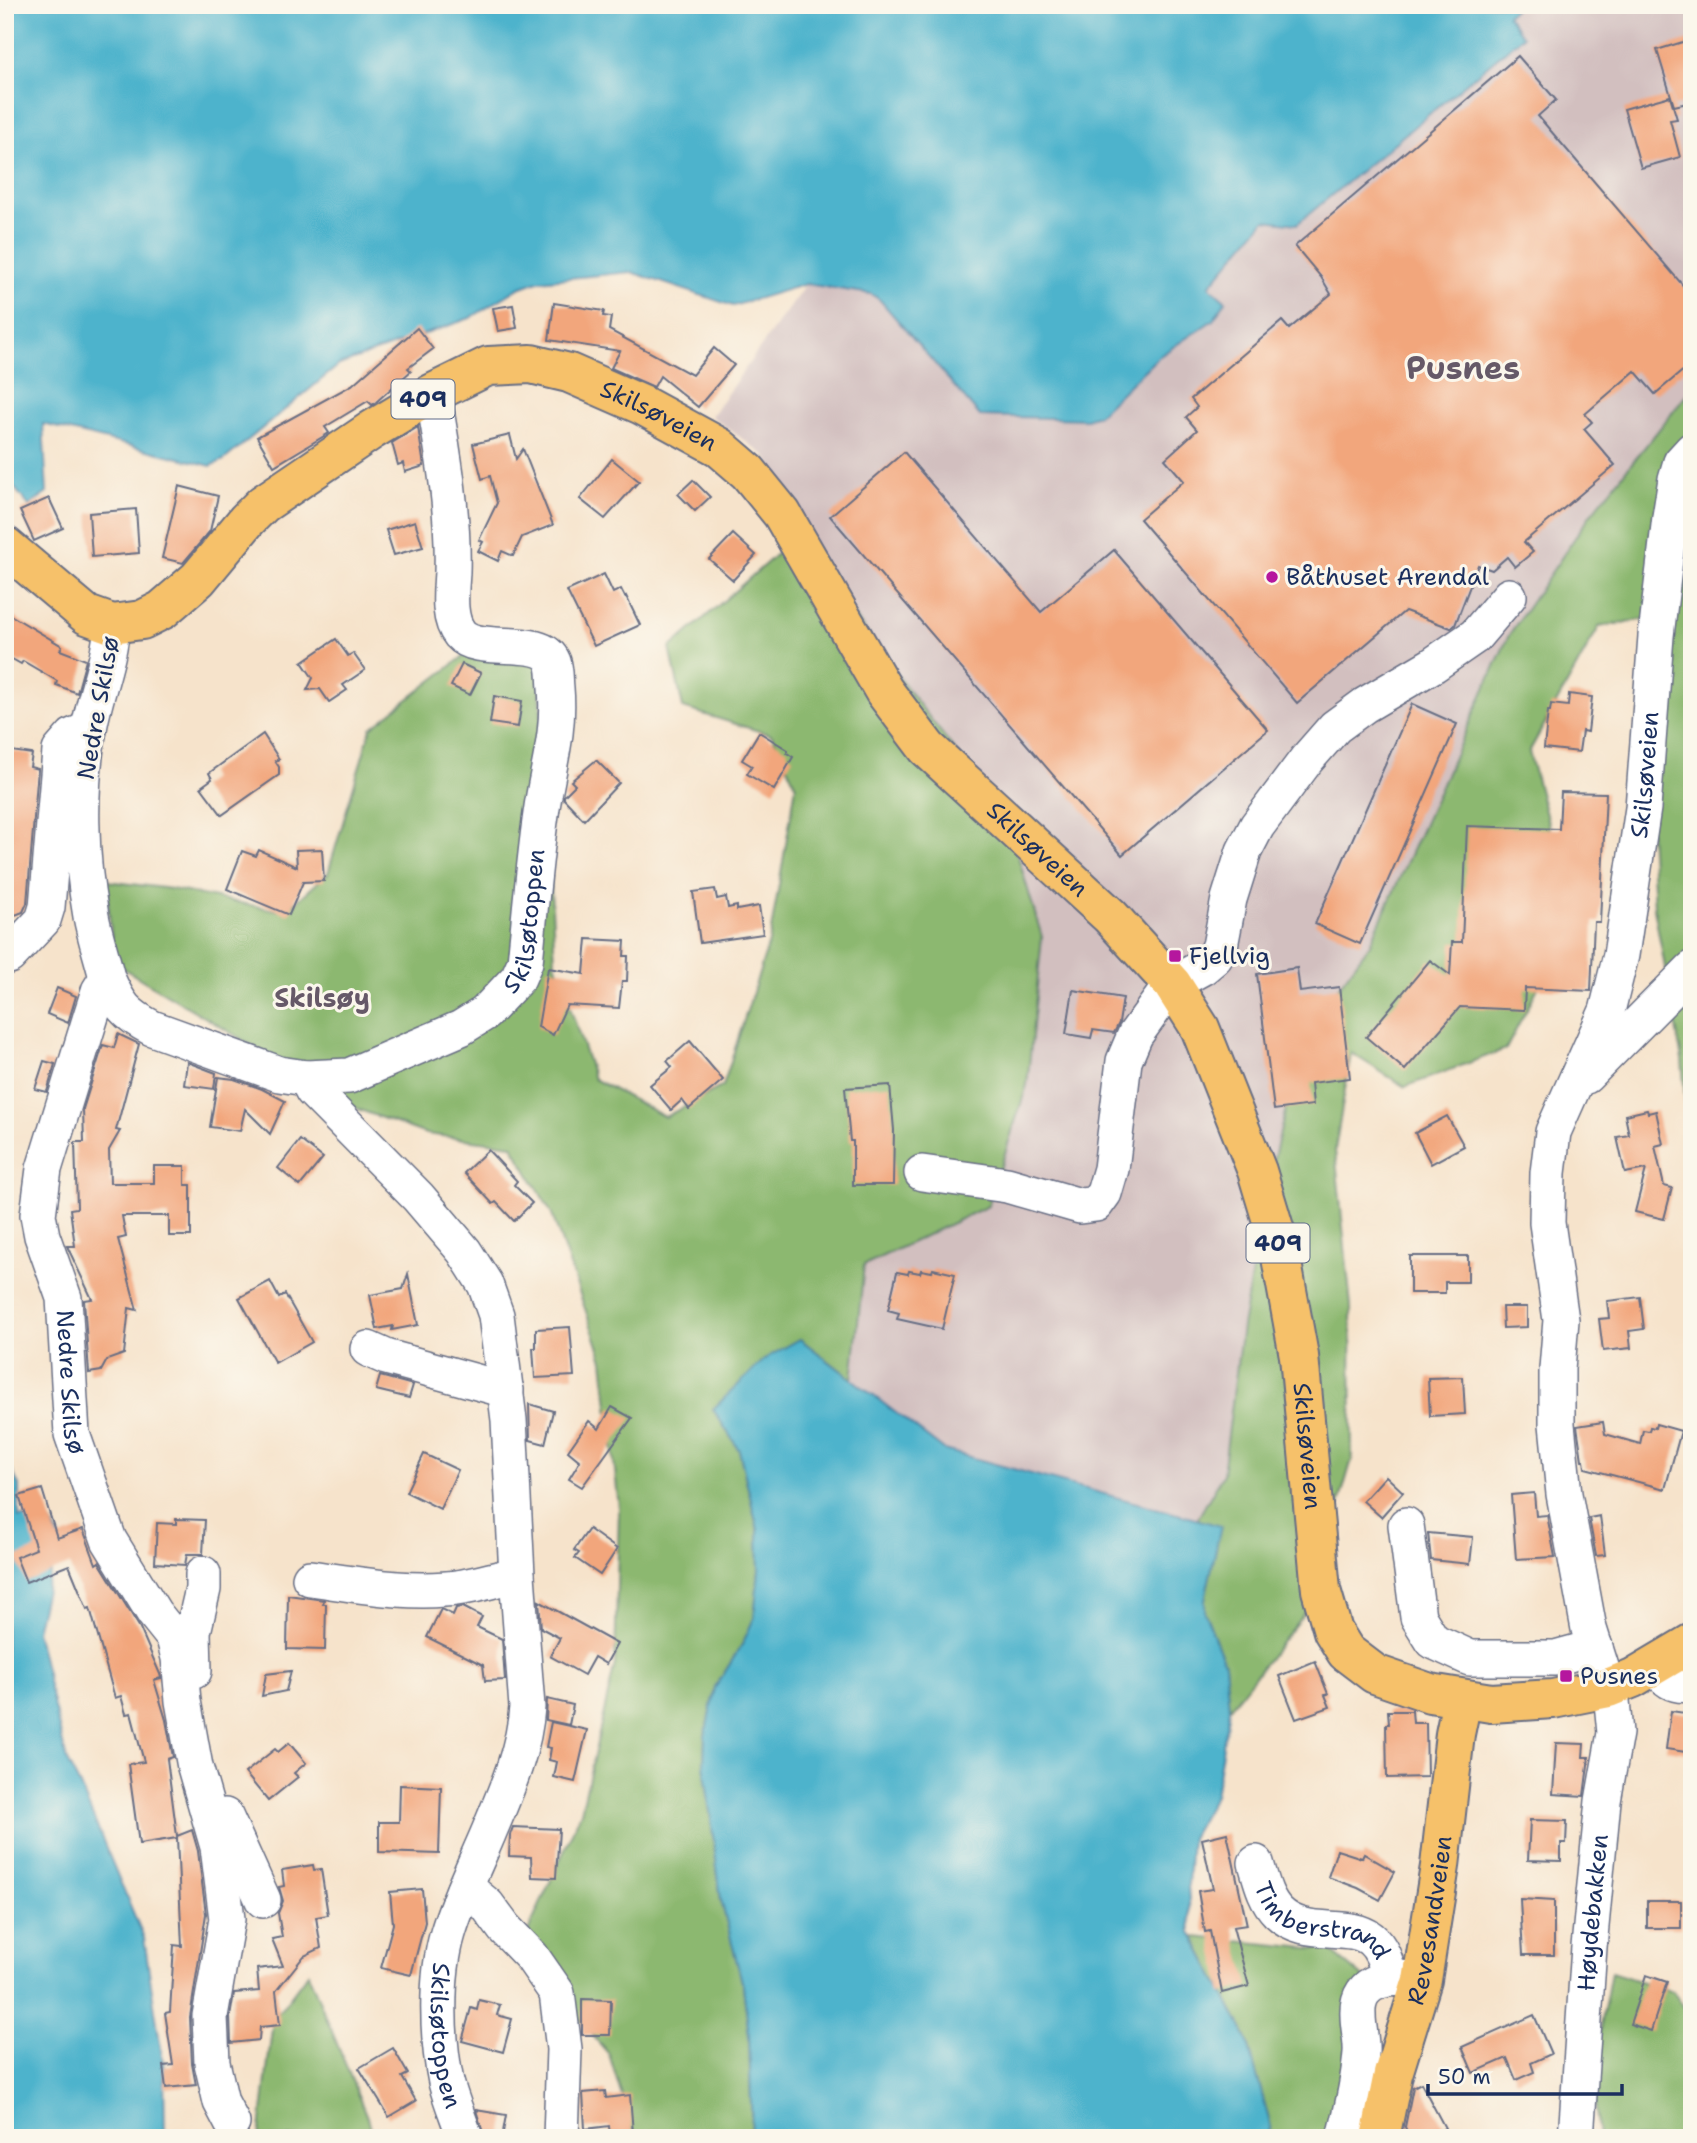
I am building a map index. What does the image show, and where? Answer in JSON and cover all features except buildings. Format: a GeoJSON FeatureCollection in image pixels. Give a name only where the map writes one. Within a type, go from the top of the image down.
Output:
{"type":"FeatureCollection","features":[{"type":"Feature","properties":{"kind":"main road","name":"Skilsøveien"},"geometry":{"type":"LineString","coordinates":[[113,624],[142,620],[162,610],[198,579],[263,504],[372,430],[433,393],[488,366],[531,364],[569,373],[642,405],[719,447],[748,472],[782,514],[884,691],[927,748],[1110,916],[1172,984],[1200,1028],[1256,1171],[1278,1241],[1299,1356],[1321,1590],[1332,1631],[1346,1652],[1375,1674],[1430,1693],[1491,1703],[1553,1699],[1608,1688],[1633,1678],[1692,1643]]}},
{"type":"Feature","properties":{"kind":"main road"},"geometry":{"type":"LineString","coordinates":[[5,546],[88,615],[113,624]]}},
{"type":"Feature","properties":{"kind":"main road","name":"Revesandveien"},"geometry":{"type":"LineString","coordinates":[[1380,2138],[1393,2074],[1406,1979],[1440,1867],[1455,1734],[1462,1700]]}},
{"type":"Feature","properties":{"kind":"street","name":"Skilsøtoppen"},"geometry":{"type":"LineString","coordinates":[[107,978],[119,1005],[137,1021],[279,1074],[306,1078],[349,1076],[461,1028],[485,1013],[518,978],[525,962],[543,798],[556,739],[557,707],[553,663],[549,656],[520,645],[475,643],[461,635],[454,621],[450,600],[452,569],[449,509],[443,447],[433,393]]}},
{"type":"Feature","properties":{"kind":"street","name":"Skilsøveien"},"geometry":{"type":"LineString","coordinates":[[1608,1688],[1588,1629],[1564,1494],[1557,1424],[1557,1369],[1562,1320],[1547,1223],[1549,1172],[1553,1132],[1607,1011],[1621,955],[1643,808],[1656,636],[1674,492],[1681,462],[1692,450]]}},
{"type":"Feature","properties":{"kind":"street"},"geometry":{"type":"LineString","coordinates":[[922,1173],[1007,1185],[1080,1206],[1096,1204],[1104,1193],[1111,1169],[1124,1061],[1135,1035],[1172,984],[1215,957],[1244,851],[1257,826],[1307,759],[1335,727],[1475,636],[1509,596]]}},
{"type":"Feature","properties":{"kind":"street","name":"Nedre Skilsø"},"geometry":{"type":"LineString","coordinates":[[113,624],[111,645],[89,729],[83,794],[83,845],[91,915],[107,978],[99,991],[44,1169],[38,1215],[42,1236],[64,1298],[72,1434],[109,1540],[154,1613],[174,1638],[190,1707],[195,1767],[218,1847],[226,1907],[227,1919],[210,2016],[212,2063],[222,2102],[232,2123]]}},
{"type":"Feature","properties":{"kind":"street"},"geometry":{"type":"LineString","coordinates":[[9,956],[43,920],[47,907],[60,751],[73,736],[89,729]]}},
{"type":"Feature","properties":{"kind":"street","name":"Skilsøveien"},"geometry":{"type":"LineString","coordinates":[[1569,1094],[1692,969]]}},
{"type":"Feature","properties":{"kind":"street","name":"Skilsøtoppen"},"geometry":{"type":"LineString","coordinates":[[306,1078],[313,1091],[418,1197],[464,1251],[485,1284],[496,1315],[509,1420],[527,1707],[526,1727],[514,1772],[447,1935],[439,1982],[441,2043],[447,2083],[465,2138]]}},
{"type":"Feature","properties":{"kind":"street"},"geometry":{"type":"LineString","coordinates":[[368,1349],[386,1357],[506,1390]]}},
{"type":"Feature","properties":{"kind":"street"},"geometry":{"type":"LineString","coordinates":[[1406,1525],[1418,1617],[1433,1641],[1470,1658],[1555,1658],[1595,1647]]}},
{"type":"Feature","properties":{"kind":"street"},"geometry":{"type":"LineString","coordinates":[[203,1574],[203,1589],[193,1632],[190,1707],[223,1813],[263,1900]]}},
{"type":"Feature","properties":{"kind":"street"},"geometry":{"type":"LineString","coordinates":[[310,1578],[411,1590],[462,1587],[517,1575]]}},
{"type":"Feature","properties":{"kind":"street"},"geometry":{"type":"LineString","coordinates":[[1654,1665],[1666,1680],[1675,1685],[1692,1684]]}},
{"type":"Feature","properties":{"kind":"street","name":"Høydebakken"},"geometry":{"type":"LineString","coordinates":[[1576,2138],[1603,1801],[1615,1733],[1608,1688]]}},
{"type":"Feature","properties":{"kind":"street","name":"Timberstrand"},"geometry":{"type":"LineString","coordinates":[[1256,1863],[1267,1897],[1279,1913],[1304,1928],[1350,1932],[1370,1938],[1406,1979]]}},
{"type":"Feature","properties":{"kind":"street"},"geometry":{"type":"LineString","coordinates":[[464,1890],[487,1905],[504,1928],[532,1957],[557,1993],[564,2049],[561,2138]]}},
{"type":"Feature","properties":{"kind":"street","name":"Timberstrand"},"geometry":{"type":"LineString","coordinates":[[1345,2138],[1362,2048],[1357,2014],[1359,2001],[1368,1988],[1379,1980],[1406,1979]]}},
{"type":"Feature","properties":{"kind":"shaded area"},"geometry":{"type":"Polygon","coordinates":[[[1519,5],[1692,5],[1692,388],[1591,514],[1509,635],[1370,944],[1304,1034],[1269,1178],[1242,1326],[1223,1474],[1197,1520],[944,1450],[852,1379],[864,1265],[988,1206],[1006,816],[912,695],[822,571],[766,456],[711,416],[806,284],[871,294],[880,300],[980,416],[1074,420],[1098,415],[1157,358],[1213,320],[1208,286],[1265,220],[1523,36],[1507,15],[1519,5]]]}},
{"type":"Feature","properties":{"kind":"green space"},"geometry":{"type":"Polygon","coordinates":[[[1692,388],[1692,1181],[1682,1060],[1654,908],[1646,756],[1645,619],[1599,627],[1529,752],[1549,826],[1541,865],[1541,982],[1506,1049],[1405,1087],[1351,1053],[1335,1150],[1351,1306],[1352,1459],[1309,1607],[1229,1709],[1225,1664],[1205,1613],[1205,1599],[1220,1527],[1197,1520],[1223,1474],[1242,1326],[1269,1178],[1304,1034],[1370,944],[1509,635],[1591,514],[1692,388]]]}},
{"type":"Feature","properties":{"kind":"green space"},"geometry":{"type":"Polygon","coordinates":[[[803,531],[822,571],[912,695],[1006,816],[1042,937],[1027,1085],[988,1206],[864,1265],[852,1379],[800,1339],[713,1409],[739,1450],[758,1530],[759,1570],[754,1619],[743,1643],[715,1688],[705,1736],[704,1763],[721,1900],[743,1986],[749,2035],[752,2138],[635,2138],[609,2054],[519,1952],[581,1812],[615,1664],[619,1508],[603,1360],[551,1212],[512,1145],[426,1134],[360,1110],[114,963],[106,881],[172,889],[285,912],[328,873],[371,728],[487,638],[538,654],[555,962],[594,1079],[665,1117],[723,1086],[769,942],[796,786],[772,735],[683,708],[670,648],[803,531]]]}},
{"type":"Feature","properties":{"kind":"green space"},"geometry":{"type":"Polygon","coordinates":[[[1194,1937],[1330,1950],[1377,1989],[1373,2086],[1343,2138],[1266,2138],[1271,2127],[1246,2036],[1194,1937]]]}},
{"type":"Feature","properties":{"kind":"green space"},"geometry":{"type":"Polygon","coordinates":[[[1611,1972],[1673,1992],[1692,2018],[1692,2138],[1599,2138],[1592,2074],[1611,1972]]]}},
{"type":"Feature","properties":{"kind":"green space"},"geometry":{"type":"Polygon","coordinates":[[[308,1973],[367,2117],[372,2138],[259,2138],[273,2020],[308,1973]]]}},
{"type":"Feature","properties":{"kind":"water"},"geometry":{"type":"Polygon","coordinates":[[[5,5],[1519,5],[1507,15],[1523,36],[1297,224],[1265,220],[1209,286],[1226,301],[1213,320],[1157,358],[1098,415],[1086,419],[980,416],[880,300],[871,294],[806,284],[733,306],[631,272],[538,281],[519,288],[470,318],[339,365],[224,460],[211,466],[43,424],[47,493],[29,506],[5,476],[5,5]]]}},
{"type":"Feature","properties":{"kind":"water"},"geometry":{"type":"Polygon","coordinates":[[[800,1339],[944,1450],[1221,1526],[1205,1599],[1205,1613],[1225,1664],[1229,1709],[1215,1795],[1191,1838],[1188,1885],[1191,1932],[1246,2036],[1271,2127],[1266,2137],[752,2138],[749,2035],[743,1986],[721,1900],[704,1763],[705,1736],[715,1688],[743,1643],[754,1618],[759,1570],[758,1530],[739,1450],[713,1409],[766,1358],[800,1339]]]}},
{"type":"Feature","properties":{"kind":"water"},"geometry":{"type":"Polygon","coordinates":[[[5,1455],[19,1486],[19,1518],[45,1511],[59,1537],[36,1631],[67,1761],[144,1938],[164,2069],[165,2138],[5,2138],[5,1455]]]}},
{"type":"Feature","properties":{"kind":"place","name":"Båthuset Arendal"},"geometry":{"type":"Point","coordinates":[1272,577]}},
{"type":"Feature","properties":{"kind":"place","name":"Fjellvig"},"geometry":{"type":"Point","coordinates":[1175,956]}},
{"type":"Feature","properties":{"kind":"place","name":"Pusnes"},"geometry":{"type":"Point","coordinates":[1566,1676]}},
{"type":"Feature","properties":{"kind":"district","name":"Pusnes"},"geometry":{"type":"Point","coordinates":[1463,368]}},
{"type":"Feature","properties":{"kind":"district","name":"Skilsøy"},"geometry":{"type":"Point","coordinates":[322,998]}}]}
